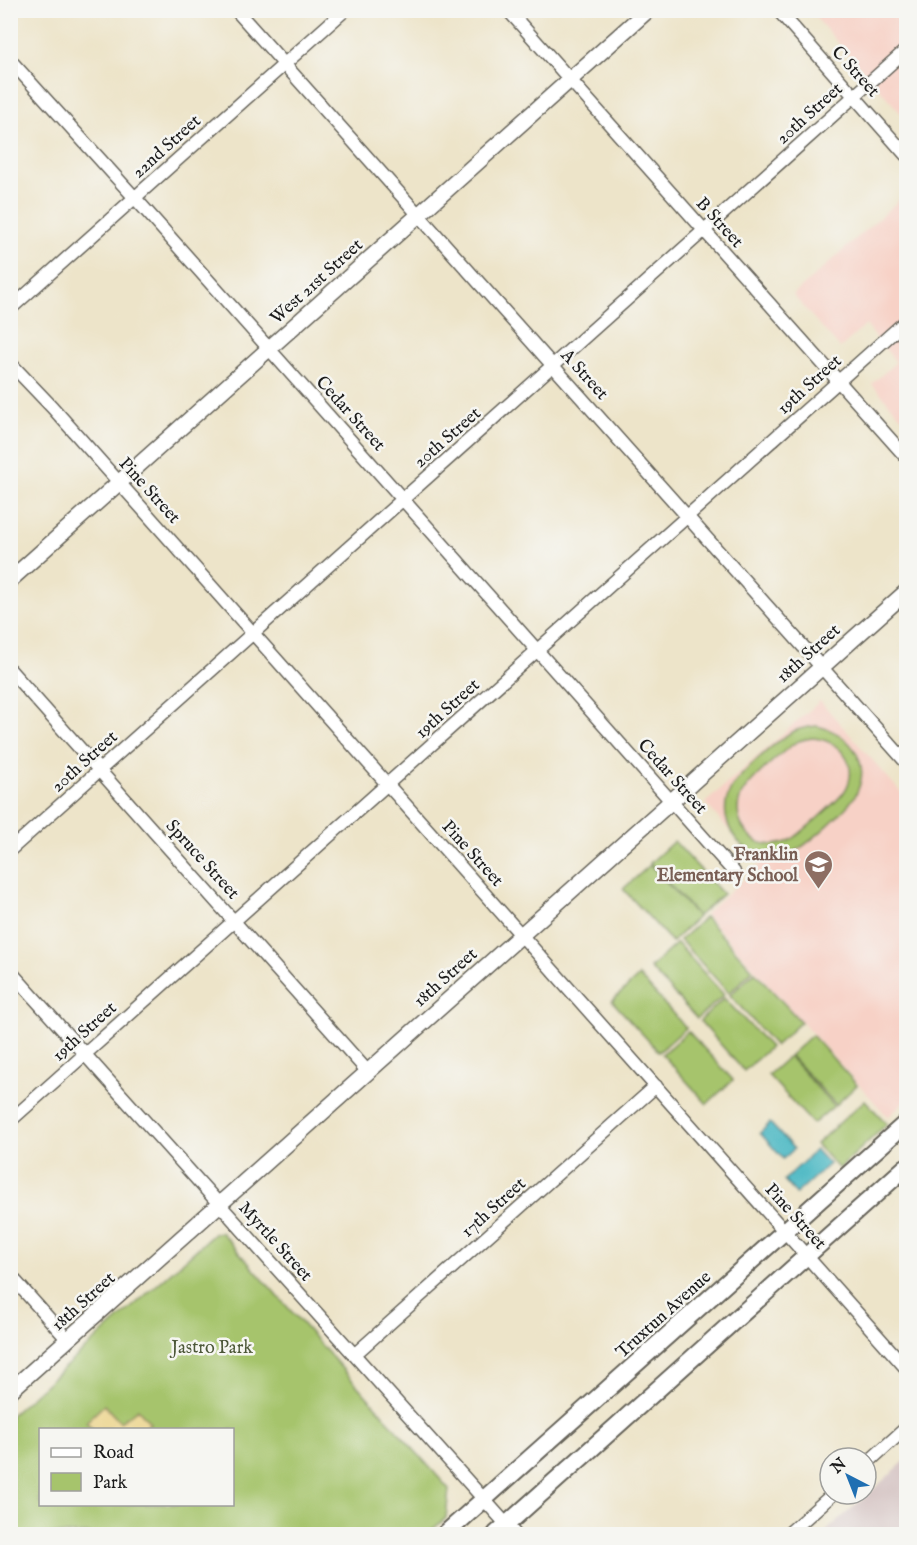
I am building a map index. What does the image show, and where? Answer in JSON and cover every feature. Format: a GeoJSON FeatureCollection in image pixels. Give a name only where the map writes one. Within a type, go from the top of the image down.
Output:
{"type":"FeatureCollection","features":[{"type":"Feature","properties":{"kind":"main road","name":"Truxtun Avenue"},"geometry":{"type":"LineString","coordinates":[[445,1534],[906,1123]]}},
{"type":"Feature","properties":{"kind":"main road"},"geometry":{"type":"LineString","coordinates":[[505,1531],[906,1167]]}},
{"type":"Feature","properties":{"kind":"street","name":"A Street"},"geometry":{"type":"LineString","coordinates":[[237,10],[906,762]]}},
{"type":"Feature","properties":{"kind":"street","name":"22nd Street"},"geometry":{"type":"LineString","coordinates":[[10,309],[345,10]]}},
{"type":"Feature","properties":{"kind":"street","name":"B Street"},"geometry":{"type":"LineString","coordinates":[[508,10],[906,457]]}},
{"type":"Feature","properties":{"kind":"street","name":"West 21st Street"},"geometry":{"type":"LineString","coordinates":[[10,580],[648,10]]}},
{"type":"Feature","properties":{"kind":"street","name":"C Street"},"geometry":{"type":"LineString","coordinates":[[778,10],[906,154]]}},
{"type":"Feature","properties":{"kind":"street","name":"20th Street"},"geometry":{"type":"LineString","coordinates":[[10,850],[906,50]]}},
{"type":"Feature","properties":{"kind":"street","name":"Cedar Street"},"geometry":{"type":"LineString","coordinates":[[10,60],[270,348],[734,872]]}},
{"type":"Feature","properties":{"kind":"street","name":"19th Street"},"geometry":{"type":"LineString","coordinates":[[10,1121],[906,321]]}},
{"type":"Feature","properties":{"kind":"street","name":"Pine Street"},"geometry":{"type":"LineString","coordinates":[[10,363],[388,784],[906,1368]]}},
{"type":"Feature","properties":{"kind":"street","name":"18th Street"},"geometry":{"type":"LineString","coordinates":[[10,1391],[906,592]]}},
{"type":"Feature","properties":{"kind":"street","name":"Spruce Street"},"geometry":{"type":"LineString","coordinates":[[10,670],[368,1072]]}},
{"type":"Feature","properties":{"kind":"street","name":"Myrtle Street"},"geometry":{"type":"LineString","coordinates":[[10,971],[483,1500],[505,1531]]}},
{"type":"Feature","properties":{"kind":"street","name":"17th Street"},"geometry":{"type":"LineString","coordinates":[[354,1355],[656,1086]]}},
{"type":"Feature","properties":{"kind":"street"},"geometry":{"type":"LineString","coordinates":[[10,1275],[69,1340]]}},
{"type":"Feature","properties":{"kind":"street"},"geometry":{"type":"LineString","coordinates":[[878,1453],[906,1428]]}},
{"type":"Feature","properties":{"kind":"street"},"geometry":{"type":"LineString","coordinates":[[788,1534],[820,1506]]}},
{"type":"Feature","properties":{"kind":"shaded area"},"geometry":{"type":"Polygon","coordinates":[[[810,11],[906,11],[906,119],[810,11]]]}},
{"type":"Feature","properties":{"kind":"shaded area"},"geometry":{"type":"Polygon","coordinates":[[[906,194],[906,422],[872,384],[896,362],[866,325],[840,348],[793,295],[906,194]]]}},
{"type":"Feature","properties":{"kind":"shaded area","name":"Franklin Elementary School"},"geometry":{"type":"Polygon","coordinates":[[[820,701],[906,798],[906,1100],[888,1117],[705,914],[760,865],[705,803],[820,701]]]}},
{"type":"Feature","properties":{"kind":"shaded area"},"geometry":{"type":"Polygon","coordinates":[[[906,1460],[906,1534],[823,1534],[854,1506],[878,1506],[878,1485],[906,1460]]]}},
{"type":"Feature","properties":{"kind":"green space"},"geometry":{"type":"Polygon","coordinates":[[[816,726],[838,734],[854,749],[861,769],[861,780],[857,792],[837,816],[798,849],[772,857],[750,851],[735,837],[727,819],[727,799],[731,789],[750,766],[779,741],[794,731],[816,726]],[[812,738],[795,743],[766,767],[746,788],[738,807],[742,825],[748,835],[772,845],[789,841],[818,818],[844,792],[849,782],[849,764],[839,749],[822,740],[812,738]]]}},
{"type":"Feature","properties":{"kind":"green space"},"geometry":{"type":"Polygon","coordinates":[[[674,841],[723,894],[698,916],[650,863],[674,841]]]}},
{"type":"Feature","properties":{"kind":"green space"},"geometry":{"type":"Polygon","coordinates":[[[650,865],[698,917],[672,942],[623,889],[650,865]]]}},
{"type":"Feature","properties":{"kind":"green space"},"geometry":{"type":"Polygon","coordinates":[[[705,917],[753,970],[729,993],[680,940],[705,917]]]}},
{"type":"Feature","properties":{"kind":"green space"},"geometry":{"type":"Polygon","coordinates":[[[677,943],[724,995],[697,1019],[650,968],[677,943]]]}},
{"type":"Feature","properties":{"kind":"green space"},"geometry":{"type":"Polygon","coordinates":[[[755,972],[801,1022],[775,1046],[730,995],[755,972]]]}},
{"type":"Feature","properties":{"kind":"green space"},"geometry":{"type":"Polygon","coordinates":[[[639,976],[686,1028],[659,1052],[612,1001],[639,976]]]}},
{"type":"Feature","properties":{"kind":"green space"},"geometry":{"type":"Polygon","coordinates":[[[724,998],[770,1047],[744,1071],[700,1021],[724,998]]]}},
{"type":"Feature","properties":{"kind":"green space"},"geometry":{"type":"Polygon","coordinates":[[[688,1031],[733,1080],[707,1104],[662,1054],[688,1031]]]}},
{"type":"Feature","properties":{"kind":"green space"},"geometry":{"type":"Polygon","coordinates":[[[812,1035],[857,1085],[836,1105],[790,1055],[812,1035]]]}},
{"type":"Feature","properties":{"kind":"green space"},"geometry":{"type":"Polygon","coordinates":[[[789,1056],[834,1106],[813,1124],[768,1075],[789,1056]]]}},
{"type":"Feature","properties":{"kind":"green space"},"geometry":{"type":"Polygon","coordinates":[[[865,1100],[887,1124],[839,1169],[816,1144],[865,1100]]]}},
{"type":"Feature","properties":{"kind":"green space","name":"Jastro Park"},"geometry":{"type":"Polygon","coordinates":[[[221,1232],[449,1489],[446,1518],[427,1534],[11,1534],[10,1416],[215,1233],[221,1232]]]}},
{"type":"Feature","properties":{"kind":"sand"},"geometry":{"type":"Polygon","coordinates":[[[104,1405],[120,1422],[138,1409],[150,1423],[145,1428],[92,1428],[86,1422],[104,1405]]]}},
{"type":"Feature","properties":{"kind":"water"},"geometry":{"type":"Polygon","coordinates":[[[770,1123],[794,1149],[783,1159],[760,1133],[770,1123]]]}},
{"type":"Feature","properties":{"kind":"water"},"geometry":{"type":"Polygon","coordinates":[[[816,1150],[829,1164],[796,1194],[784,1180],[816,1150]]]}},
{"type":"Feature","properties":{"kind":"place","name":"Franklin Elementary School"},"geometry":{"type":"Point","coordinates":[819,890]}}]}
